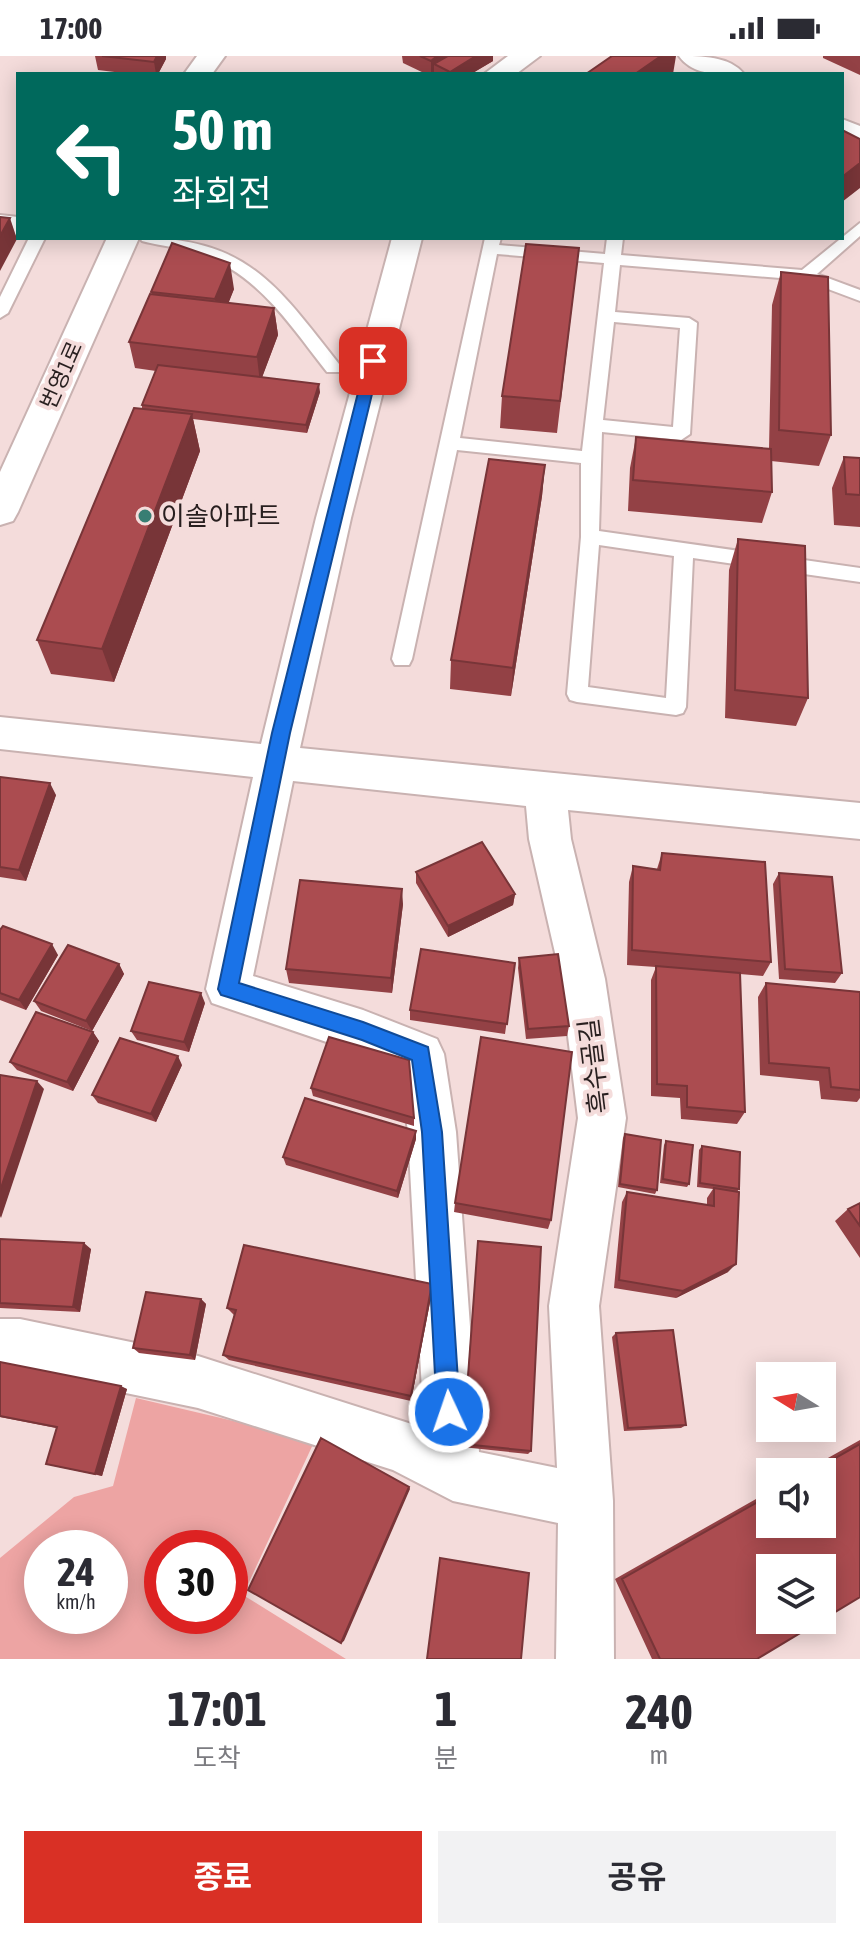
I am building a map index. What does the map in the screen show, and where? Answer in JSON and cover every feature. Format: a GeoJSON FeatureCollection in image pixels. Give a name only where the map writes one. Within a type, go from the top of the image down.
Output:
{"type":"FeatureCollection","features":[{"type":"Feature","properties":{"kind":"main road"},"geometry":{"type":"LineString","coordinates":[[693,56],[726,72]]}},
{"type":"Feature","properties":{"kind":"main road","name":"번영1로"},"geometry":{"type":"LineString","coordinates":[[0,512],[122,240]]}},
{"type":"Feature","properties":{"kind":"street"},"geometry":{"type":"LineString","coordinates":[[500,72],[527,56]]}},
{"type":"Feature","properties":{"kind":"street"},"geometry":{"type":"LineString","coordinates":[[406,240],[356,422],[275,761],[228,989],[363,1031],[421,1054],[432,1132],[453,1474]]}},
{"type":"Feature","properties":{"kind":"street"},"geometry":{"type":"LineString","coordinates":[[0,733],[860,821]]}},
{"type":"Feature","properties":{"kind":"street","name":"흑수골길"},"geometry":{"type":"LineString","coordinates":[[545,791],[550,839],[583,979],[602,1118],[574,1306],[586,1501],[585,1659]]}},
{"type":"Feature","properties":{"kind":"street"},"geometry":{"type":"LineString","coordinates":[[0,1345],[20,1345],[198,1382],[405,1447],[453,1474],[586,1501]]}},
{"type":"Feature","properties":{"kind":"lane"},"geometry":{"type":"LineString","coordinates":[[806,275],[860,228]]}},
{"type":"Feature","properties":{"kind":"lane"},"geometry":{"type":"LineString","coordinates":[[0,313],[36,240]]}},
{"type":"Feature","properties":{"kind":"lane"},"geometry":{"type":"LineString","coordinates":[[170,240],[203,250],[252,274],[333,368]]}},
{"type":"Feature","properties":{"kind":"lane"},"geometry":{"type":"LineString","coordinates":[[615,240],[590,458],[590,537],[577,694],[676,707],[684,551]]}},
{"type":"Feature","properties":{"kind":"lane"},"geometry":{"type":"LineString","coordinates":[[402,659],[491,244],[611,259],[806,275],[860,296]]}},
{"type":"Feature","properties":{"kind":"lane"},"geometry":{"type":"LineString","coordinates":[[594,425],[681,434],[689,323],[605,316]]}},
{"type":"Feature","properties":{"kind":"lane"},"geometry":{"type":"LineString","coordinates":[[450,443],[590,458]]}},
{"type":"Feature","properties":{"kind":"lane"},"geometry":{"type":"LineString","coordinates":[[590,537],[860,575]]}},
{"type":"Feature","properties":{"kind":"shaded area"},"geometry":{"type":"Polygon","coordinates":[[[136,1398],[315,1440],[248,1584],[248,1530],[144,1530],[144,1634],[248,1634],[248,1598],[346,1659],[0,1659],[0,1558],[24,1538],[24,1634],[128,1634],[128,1530],[34,1530],[74,1497],[113,1486],[136,1398]]]}},
{"type":"Feature","properties":{"kind":"building"},"geometry":{"type":"Polygon","coordinates":[[[102,56],[157,56],[154,62],[102,56]]]}},
{"type":"Feature","properties":{"kind":"building"},"geometry":{"type":"Polygon","coordinates":[[[420,56],[437,56],[431,61],[420,56]]]}},
{"type":"Feature","properties":{"kind":"building"},"geometry":{"type":"Polygon","coordinates":[[[448,56],[476,56],[450,72],[434,64],[448,56]]]}},
{"type":"Feature","properties":{"kind":"building"},"geometry":{"type":"Polygon","coordinates":[[[612,56],[661,56],[638,72],[589,72],[612,56]]]}},
{"type":"Feature","properties":{"kind":"building"},"geometry":{"type":"Polygon","coordinates":[[[844,131],[860,139],[860,163],[844,175],[844,131]]]}},
{"type":"Feature","properties":{"kind":"building"},"geometry":{"type":"Polygon","coordinates":[[[0,217],[10,218],[0,236],[0,217]]]}},
{"type":"Feature","properties":{"kind":"building"},"geometry":{"type":"Polygon","coordinates":[[[172,243],[230,263],[215,299],[151,292],[172,243]]]}},
{"type":"Feature","properties":{"kind":"building"},"geometry":{"type":"Polygon","coordinates":[[[526,244],[579,248],[560,401],[502,396],[526,244]]]}},
{"type":"Feature","properties":{"kind":"building"},"geometry":{"type":"Polygon","coordinates":[[[781,272],[828,277],[831,435],[779,430],[781,272]]]}},
{"type":"Feature","properties":{"kind":"building"},"geometry":{"type":"Polygon","coordinates":[[[150,294],[274,308],[257,357],[129,342],[150,294]]]}},
{"type":"Feature","properties":{"kind":"building"},"geometry":{"type":"Polygon","coordinates":[[[158,365],[319,384],[306,425],[142,405],[158,365]]]}},
{"type":"Feature","properties":{"kind":"building"},"geometry":{"type":"Polygon","coordinates":[[[134,408],[192,414],[102,649],[37,640],[134,408]]]}},
{"type":"Feature","properties":{"kind":"building"},"geometry":{"type":"Polygon","coordinates":[[[636,437],[771,449],[772,492],[633,480],[636,437]]]}},
{"type":"Feature","properties":{"kind":"building"},"geometry":{"type":"Polygon","coordinates":[[[844,457],[860,458],[860,495],[846,494],[844,457]]]}},
{"type":"Feature","properties":{"kind":"building"},"geometry":{"type":"Polygon","coordinates":[[[489,459],[545,465],[513,668],[451,660],[489,459]]]}},
{"type":"Feature","properties":{"kind":"building"},"geometry":{"type":"Polygon","coordinates":[[[738,539],[805,546],[808,698],[735,690],[738,539]]]}},
{"type":"Feature","properties":{"kind":"building"},"geometry":{"type":"Polygon","coordinates":[[[0,777],[50,783],[19,870],[0,867],[0,777]]]}},
{"type":"Feature","properties":{"kind":"building"},"geometry":{"type":"Polygon","coordinates":[[[482,842],[515,894],[448,926],[416,872],[482,842]]]}},
{"type":"Feature","properties":{"kind":"building"},"geometry":{"type":"Polygon","coordinates":[[[662,853],[765,862],[771,962],[632,950],[633,866],[660,870],[662,853]]]}},
{"type":"Feature","properties":{"kind":"building"},"geometry":{"type":"Polygon","coordinates":[[[779,873],[832,877],[842,973],[785,969],[779,873]]]}},
{"type":"Feature","properties":{"kind":"building"},"geometry":{"type":"Polygon","coordinates":[[[300,880],[402,889],[391,978],[286,969],[300,880]]]}},
{"type":"Feature","properties":{"kind":"building"},"geometry":{"type":"Polygon","coordinates":[[[3,926],[52,944],[19,1000],[0,993],[0,930],[3,926]]]}},
{"type":"Feature","properties":{"kind":"building"},"geometry":{"type":"Polygon","coordinates":[[[68,945],[119,964],[86,1021],[34,1001],[68,945]]]}},
{"type":"Feature","properties":{"kind":"building"},"geometry":{"type":"Polygon","coordinates":[[[421,949],[515,963],[507,1024],[410,1010],[421,949]]]}},
{"type":"Feature","properties":{"kind":"building"},"geometry":{"type":"Polygon","coordinates":[[[558,954],[569,1026],[528,1029],[519,958],[558,954]]]}},
{"type":"Feature","properties":{"kind":"building"},"geometry":{"type":"Polygon","coordinates":[[[656,966],[740,973],[745,1112],[687,1107],[687,1086],[657,1084],[656,966]]]}},
{"type":"Feature","properties":{"kind":"building"},"geometry":{"type":"Polygon","coordinates":[[[149,982],[201,993],[184,1042],[131,1031],[149,982]]]}},
{"type":"Feature","properties":{"kind":"building"},"geometry":{"type":"Polygon","coordinates":[[[766,983],[860,992],[860,1090],[831,1087],[829,1068],[769,1063],[766,983]]]}},
{"type":"Feature","properties":{"kind":"building"},"geometry":{"type":"Polygon","coordinates":[[[36,1012],[93,1032],[67,1082],[10,1062],[36,1012]]]}},
{"type":"Feature","properties":{"kind":"building"},"geometry":{"type":"Polygon","coordinates":[[[329,1037],[409,1060],[414,1118],[311,1088],[329,1037]]]}},
{"type":"Feature","properties":{"kind":"building"},"geometry":{"type":"Polygon","coordinates":[[[481,1037],[572,1052],[551,1220],[455,1203],[481,1037]]]}},
{"type":"Feature","properties":{"kind":"building"},"geometry":{"type":"Polygon","coordinates":[[[120,1038],[178,1056],[151,1114],[92,1095],[120,1038]]]}},
{"type":"Feature","properties":{"kind":"building"},"geometry":{"type":"Polygon","coordinates":[[[0,1075],[37,1081],[0,1191],[0,1075]]]}},
{"type":"Feature","properties":{"kind":"building"},"geometry":{"type":"Polygon","coordinates":[[[305,1098],[416,1131],[397,1191],[283,1157],[305,1098]]]}},
{"type":"Feature","properties":{"kind":"building"},"geometry":{"type":"Polygon","coordinates":[[[625,1134],[661,1140],[657,1190],[620,1184],[625,1134]]]}},
{"type":"Feature","properties":{"kind":"building"},"geometry":{"type":"Polygon","coordinates":[[[666,1141],[693,1145],[689,1184],[663,1179],[666,1141]]]}},
{"type":"Feature","properties":{"kind":"building"},"geometry":{"type":"Polygon","coordinates":[[[702,1146],[740,1152],[739,1189],[700,1183],[702,1146]]]}},
{"type":"Feature","properties":{"kind":"building"},"geometry":{"type":"Polygon","coordinates":[[[714,1188],[739,1192],[736,1264],[683,1291],[619,1280],[627,1192],[714,1206],[714,1188]]]}},
{"type":"Feature","properties":{"kind":"building"},"geometry":{"type":"Polygon","coordinates":[[[860,1203],[860,1226],[848,1209],[860,1203]]]}},
{"type":"Feature","properties":{"kind":"building"},"geometry":{"type":"Polygon","coordinates":[[[0,1239],[84,1243],[73,1307],[0,1303],[0,1239]]]}},
{"type":"Feature","properties":{"kind":"building"},"geometry":{"type":"Polygon","coordinates":[[[478,1241],[541,1247],[531,1451],[463,1444],[478,1241]]]}},
{"type":"Feature","properties":{"kind":"building"},"geometry":{"type":"Polygon","coordinates":[[[244,1245],[432,1284],[411,1396],[223,1355],[236,1310],[227,1308],[244,1245]]]}},
{"type":"Feature","properties":{"kind":"building"},"geometry":{"type":"Polygon","coordinates":[[[146,1292],[201,1299],[190,1355],[133,1348],[146,1292]]]}},
{"type":"Feature","properties":{"kind":"building"},"geometry":{"type":"Polygon","coordinates":[[[673,1330],[686,1425],[628,1428],[616,1333],[673,1330]]]}},
{"type":"Feature","properties":{"kind":"building"},"geometry":{"type":"Polygon","coordinates":[[[0,1362],[121,1386],[95,1474],[46,1464],[57,1427],[0,1416],[0,1362]]]}},
{"type":"Feature","properties":{"kind":"building"},"geometry":{"type":"Polygon","coordinates":[[[321,1438],[409,1487],[341,1643],[248,1590],[321,1438]]]}},
{"type":"Feature","properties":{"kind":"building"},"geometry":{"type":"Polygon","coordinates":[[[860,1444],[860,1597],[836,1612],[836,1554],[756,1554],[756,1634],[799,1634],[757,1659],[660,1659],[622,1579],[756,1503],[756,1538],[836,1538],[836,1458],[860,1444]]]}},
{"type":"Feature","properties":{"kind":"building"},"geometry":{"type":"Polygon","coordinates":[[[440,1558],[529,1573],[521,1659],[427,1659],[440,1558]]]}},
{"type":"Feature","properties":{"kind":"place","name":"이솔아파트"},"geometry":{"type":"Point","coordinates":[145,516]}},
{"type":"Feature","properties":{"kind":"route"},"geometry":{"type":"LineString","coordinates":[[373,361],[281,733],[228,989],[363,1031],[421,1054],[432,1132],[449,1412]]}}]}
